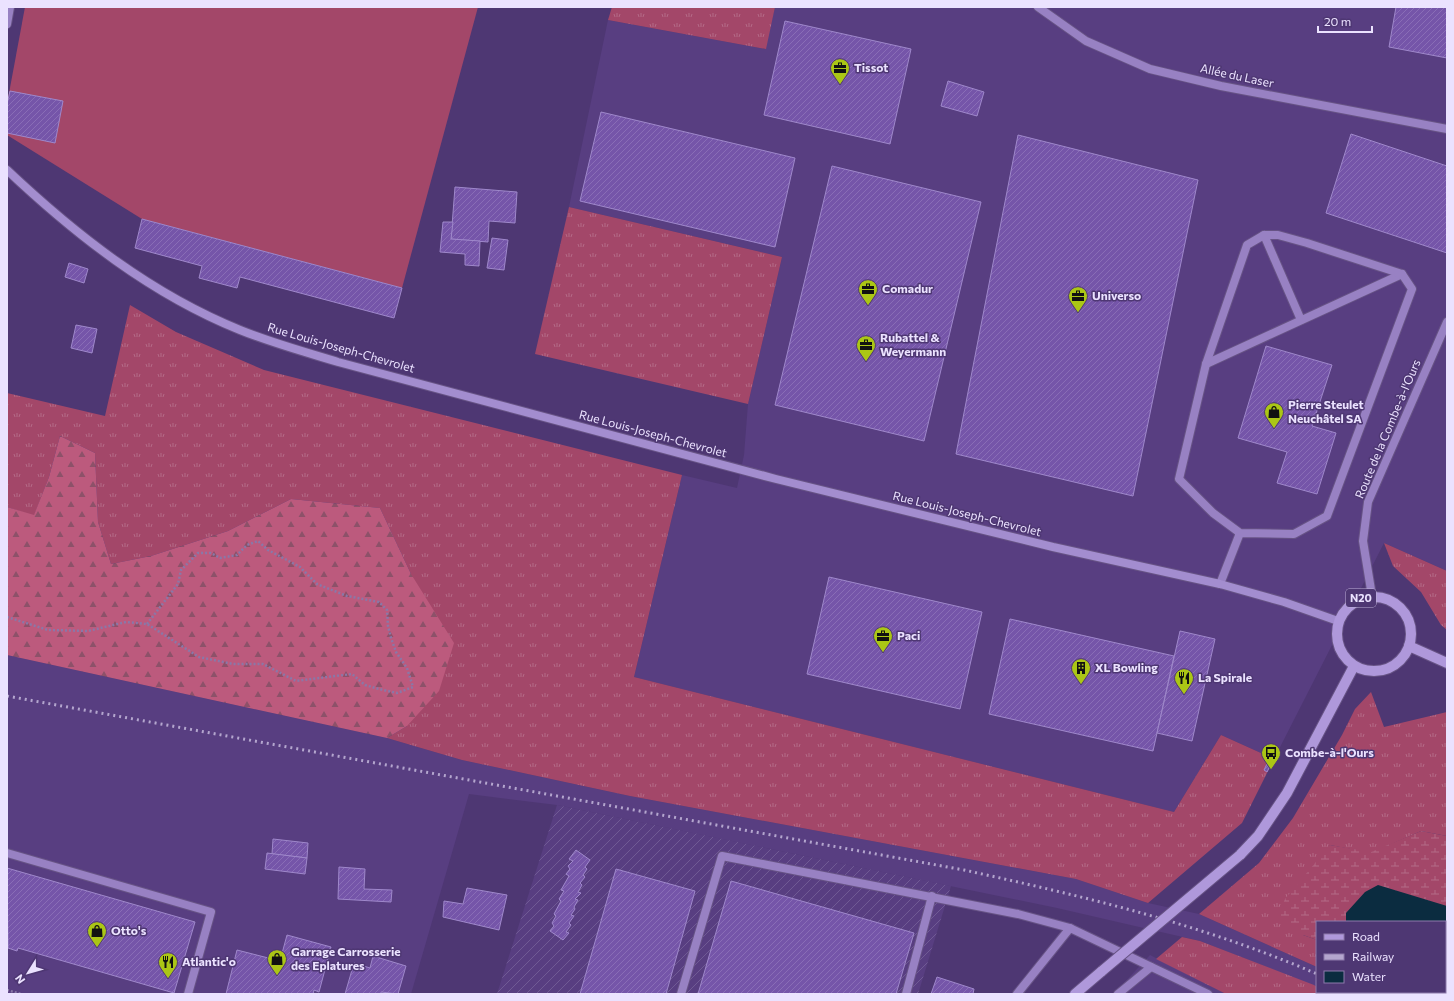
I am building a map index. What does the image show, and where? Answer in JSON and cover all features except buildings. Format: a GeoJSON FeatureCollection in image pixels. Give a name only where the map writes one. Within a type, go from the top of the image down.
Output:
{"type":"FeatureCollection","features":[{"type":"Feature","properties":{"kind":"main road","name":"Rue Louis-Joseph-Chevrolet"},"geometry":{"type":"LineString","coordinates":[[7,170],[44,205],[82,237],[125,267],[199,311],[276,344],[338,362],[776,479],[1045,545],[1220,584],[1284,602],[1338,621]]}},
{"type":"Feature","properties":{"kind":"main road","name":"N20"},"geometry":{"type":"LineString","coordinates":[[1354,666],[1342,654],[1338,646],[1336,629],[1338,621],[1348,606],[1363,597],[1372,596],[1387,599],[1401,607],[1410,626],[1411,636],[1409,646]]}},
{"type":"Feature","properties":{"kind":"main road"},"geometry":{"type":"LineString","coordinates":[[1075,994],[1240,855],[1258,836],[1287,793],[1354,666],[1364,670],[1375,671],[1386,669],[1396,664],[1404,656],[1409,646],[1447,663]]}},
{"type":"Feature","properties":{"kind":"street"},"geometry":{"type":"LineString","coordinates":[[7,24],[10,7]]}},
{"type":"Feature","properties":{"kind":"street","name":"Allée du Laser"},"geometry":{"type":"LineString","coordinates":[[1038,7],[1086,41],[1150,69],[1221,86],[1447,129]]}},
{"type":"Feature","properties":{"kind":"street"},"geometry":{"type":"LineString","coordinates":[[1264,235],[1301,320]]}},
{"type":"Feature","properties":{"kind":"street"},"geometry":{"type":"LineString","coordinates":[[1264,235],[1278,235],[1307,242],[1402,274],[1412,289],[1327,516],[1294,534],[1240,533],[1213,513],[1179,479],[1206,364],[1246,245],[1264,235]]}},
{"type":"Feature","properties":{"kind":"street"},"geometry":{"type":"LineString","coordinates":[[1206,364],[1402,274]]}},
{"type":"Feature","properties":{"kind":"street","name":"Route de la Combe-à-l'Ours"},"geometry":{"type":"LineString","coordinates":[[1372,596],[1363,541],[1368,502],[1447,322]]}},
{"type":"Feature","properties":{"kind":"street"},"geometry":{"type":"LineString","coordinates":[[1220,584],[1240,533]]}},
{"type":"Feature","properties":{"kind":"street"},"geometry":{"type":"LineString","coordinates":[[7,853],[211,912],[188,994]]}},
{"type":"Feature","properties":{"kind":"street"},"geometry":{"type":"LineString","coordinates":[[681,994],[722,856],[932,896],[1018,914],[1070,928],[1208,994]]}},
{"type":"Feature","properties":{"kind":"street"},"geometry":{"type":"LineString","coordinates":[[906,994],[932,896]]}},
{"type":"Feature","properties":{"kind":"street"},"geometry":{"type":"LineString","coordinates":[[1017,994],[1070,928]]}},
{"type":"Feature","properties":{"kind":"street"},"geometry":{"type":"LineString","coordinates":[[1118,994],[1151,967]]}},
{"type":"Feature","properties":{"kind":"path"},"geometry":{"type":"LineString","coordinates":[[7,617],[55,631],[88,631],[126,622],[147,624],[199,657],[233,664],[263,664],[296,680],[352,674],[365,685],[391,692],[397,693],[413,686],[406,668],[396,652],[391,638],[388,626],[387,610],[379,602],[347,596],[316,584],[300,567],[268,550],[258,541],[247,545],[237,555],[220,558],[212,554],[198,553],[181,570],[178,584],[147,624]]}},
{"type":"Feature","properties":{"kind":"path"},"geometry":{"type":"LineString","coordinates":[[7,990],[21,994]]}},
{"type":"Feature","properties":{"kind":"shaded area"},"geometry":{"type":"Polygon","coordinates":[[[775,7],[1447,7],[1447,571],[1384,543],[1274,759],[1221,735],[1174,812],[634,677],[682,475],[737,488],[744,455],[748,404],[782,257],[569,207],[608,20],[765,49],[775,7]]]}},
{"type":"Feature","properties":{"kind":"shaded area"},"geometry":{"type":"Polygon","coordinates":[[[7,655],[387,738],[462,760],[630,796],[1076,879],[1148,903],[1199,914],[1316,967],[1316,987],[1200,941],[1057,908],[557,805],[469,794],[411,994],[7,994],[7,655]]]}},
{"type":"Feature","properties":{"kind":"shaded area"},"geometry":{"type":"Polygon","coordinates":[[[557,805],[951,886],[918,994],[497,994],[557,805]]]}},
{"type":"Feature","properties":{"kind":"shaded area"},"geometry":{"type":"Polygon","coordinates":[[[1150,955],[1226,994],[1112,994],[1150,955]]]}},
{"type":"Feature","properties":{"kind":"green space"},"geometry":{"type":"Polygon","coordinates":[[[25,7],[478,7],[402,288],[142,219],[7,135],[7,104],[25,7]]]}},
{"type":"Feature","properties":{"kind":"green space"},"geometry":{"type":"Polygon","coordinates":[[[612,7],[775,7],[766,49],[608,20],[612,7]]]}},
{"type":"Feature","properties":{"kind":"green space"},"geometry":{"type":"Polygon","coordinates":[[[569,207],[782,257],[748,404],[535,354],[569,207]]]}},
{"type":"Feature","properties":{"kind":"green space"},"geometry":{"type":"Polygon","coordinates":[[[130,305],[176,332],[264,370],[682,475],[634,677],[1174,812],[1221,735],[1274,759],[1242,823],[1148,903],[1076,879],[630,796],[462,760],[387,738],[407,726],[411,574],[380,508],[291,499],[228,531],[151,556],[111,564],[98,522],[95,453],[60,436],[49,477],[34,516],[7,507],[7,393],[105,416],[130,305]]]}},
{"type":"Feature","properties":{"kind":"green space"},"geometry":{"type":"Polygon","coordinates":[[[60,436],[95,453],[98,522],[111,564],[151,556],[228,531],[291,499],[380,508],[411,574],[454,643],[439,691],[407,726],[387,738],[7,655],[7,507],[34,515],[49,477],[60,436]]]}},
{"type":"Feature","properties":{"kind":"green space"},"geometry":{"type":"Polygon","coordinates":[[[1384,543],[1447,571],[1447,630],[1441,625],[1421,592],[1393,566],[1384,543]]]}},
{"type":"Feature","properties":{"kind":"green space"},"geometry":{"type":"Polygon","coordinates":[[[1371,692],[1384,727],[1447,712],[1447,836],[1421,831],[1371,853],[1330,845],[1303,935],[1316,940],[1316,967],[1199,914],[1259,863],[1293,818],[1342,735],[1355,709],[1371,692]]]}},
{"type":"Feature","properties":{"kind":"green space"},"geometry":{"type":"Polygon","coordinates":[[[1421,831],[1447,836],[1447,994],[1428,993],[1446,993],[1446,921],[1316,921],[1316,940],[1303,935],[1278,917],[1285,899],[1330,845],[1371,852],[1421,831]]]}},
{"type":"Feature","properties":{"kind":"green space"},"geometry":{"type":"Polygon","coordinates":[[[1182,937],[1200,941],[1314,985],[1316,986],[1316,993],[1333,994],[1226,994],[1156,959],[1182,937]]]}},
{"type":"Feature","properties":{"kind":"green space"},"geometry":{"type":"Polygon","coordinates":[[[1374,993],[1429,994],[1377,994],[1374,993]]]}},
{"type":"Feature","properties":{"kind":"water"},"geometry":{"type":"Polygon","coordinates":[[[1378,885],[1447,906],[1447,989],[1446,921],[1346,921],[1346,913],[1365,892],[1378,885]]]}},
{"type":"Feature","properties":{"kind":"railway"},"geometry":{"type":"LineString","coordinates":[[7,696],[964,870],[1053,890],[1143,913],[1231,941],[1316,974]]}},
{"type":"Feature","properties":{"kind":"place","name":"Tissot"},"geometry":{"type":"Point","coordinates":[840,85]}},
{"type":"Feature","properties":{"kind":"place","name":"Comadur"},"geometry":{"type":"Point","coordinates":[868,306]}},
{"type":"Feature","properties":{"kind":"place","name":"Universo"},"geometry":{"type":"Point","coordinates":[1078,313]}},
{"type":"Feature","properties":{"kind":"place","name":"Rubattel & Weyermann"},"geometry":{"type":"Point","coordinates":[866,362]}},
{"type":"Feature","properties":{"kind":"place","name":"Pierre Steulet Neuchâtel SA"},"geometry":{"type":"Point","coordinates":[1274,429]}},
{"type":"Feature","properties":{"kind":"place","name":"Paci"},"geometry":{"type":"Point","coordinates":[883,653]}},
{"type":"Feature","properties":{"kind":"place","name":"XL Bowling"},"geometry":{"type":"Point","coordinates":[1081,685]}},
{"type":"Feature","properties":{"kind":"place","name":"La Spirale"},"geometry":{"type":"Point","coordinates":[1184,695]}},
{"type":"Feature","properties":{"kind":"place","name":"Combe-à-l'Ours"},"geometry":{"type":"Point","coordinates":[1271,770]}},
{"type":"Feature","properties":{"kind":"place","name":"Otto's"},"geometry":{"type":"Point","coordinates":[97,948]}},
{"type":"Feature","properties":{"kind":"place","name":"Garrage Carrosserie des Eplatures"},"geometry":{"type":"Point","coordinates":[277,976]}},
{"type":"Feature","properties":{"kind":"place","name":"Atlantic'o"},"geometry":{"type":"Point","coordinates":[168,979]}}]}
